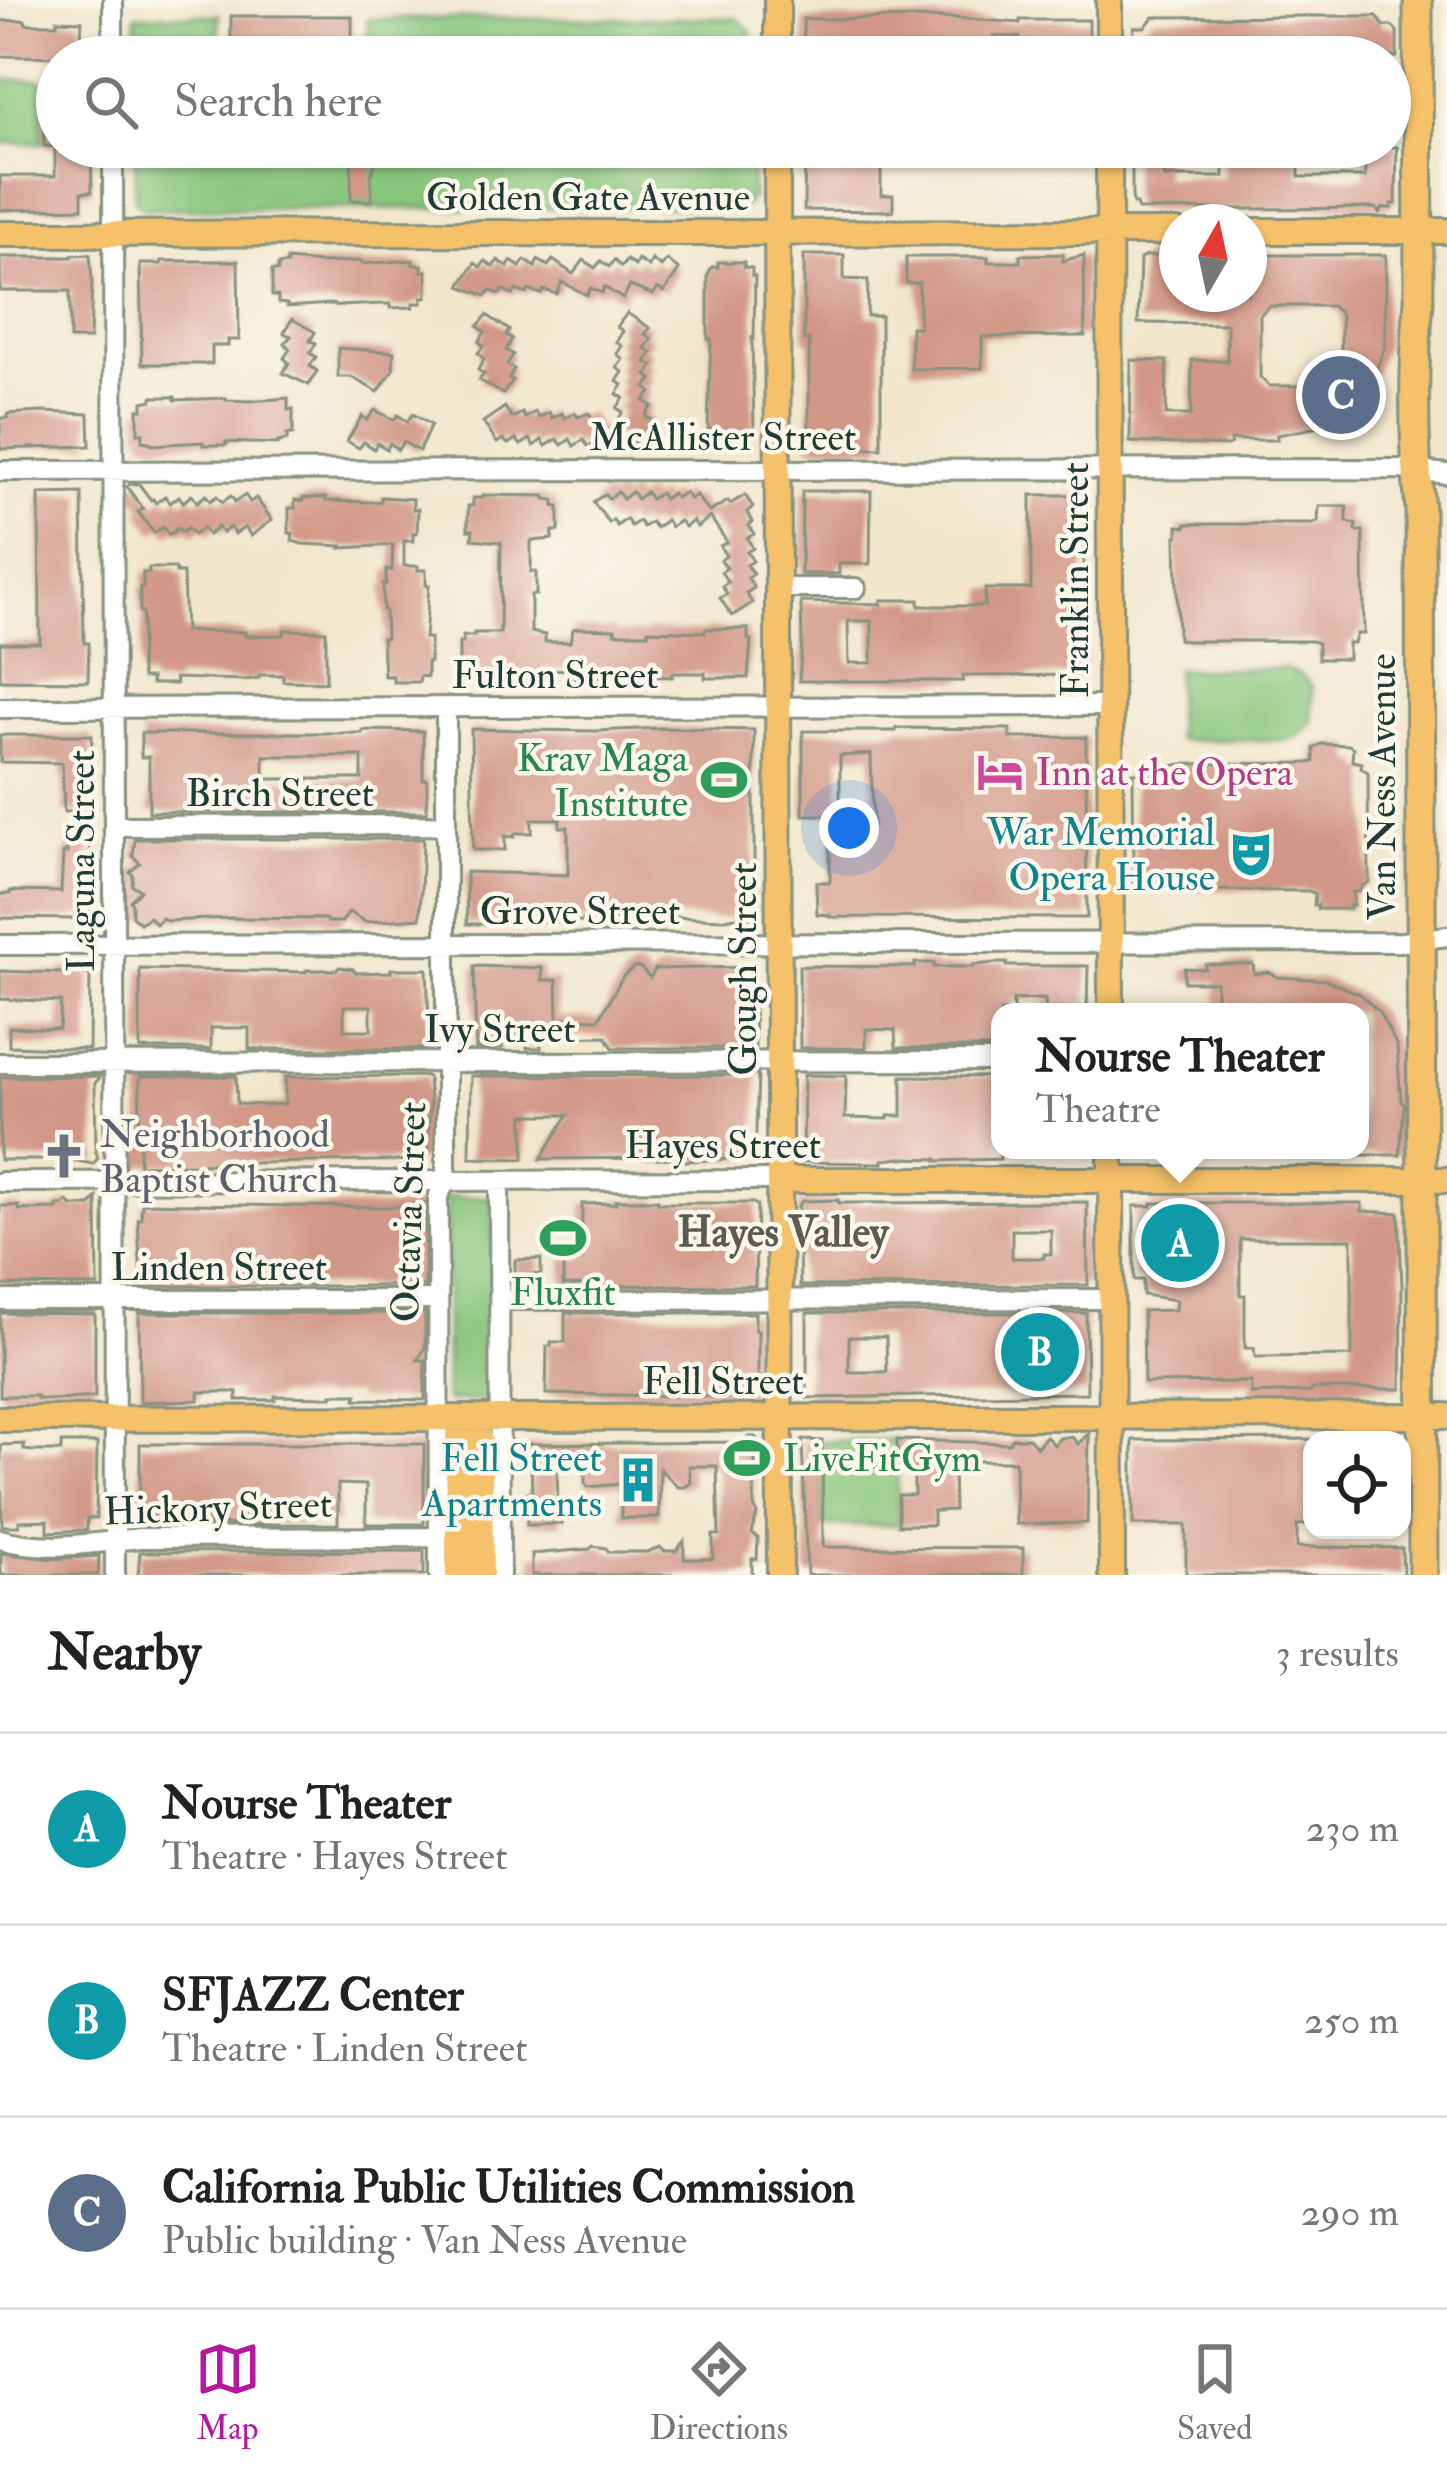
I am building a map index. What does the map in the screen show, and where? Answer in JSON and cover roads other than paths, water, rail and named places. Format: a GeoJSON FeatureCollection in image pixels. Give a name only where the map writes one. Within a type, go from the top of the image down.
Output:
{"type":"FeatureCollection","features":[{"type":"Feature","properties":{"kind":"highway","name":"Van Ness Avenue"},"geometry":{"type":"LineString","coordinates":[[1418,0],[1433,231],[1416,470],[1434,938],[1434,1416],[1424,1575]]}},
{"type":"Feature","properties":{"kind":"main road"},"geometry":{"type":"LineString","coordinates":[[777,0],[777,36]]}},
{"type":"Feature","properties":{"kind":"main road"},"geometry":{"type":"LineString","coordinates":[[1109,0],[1109,36]]}},
{"type":"Feature","properties":{"kind":"main road","name":"Gough Street"},"geometry":{"type":"LineString","coordinates":[[777,168],[780,1575]]}},
{"type":"Feature","properties":{"kind":"main road","name":"Franklin Street"},"geometry":{"type":"LineString","coordinates":[[1109,168],[1111,1003]]}},
{"type":"Feature","properties":{"kind":"main road"},"geometry":{"type":"LineString","coordinates":[[1267,232],[1433,231]]}},
{"type":"Feature","properties":{"kind":"main road","name":"Golden Gate Avenue"},"geometry":{"type":"LineString","coordinates":[[0,234],[1159,232]]}},
{"type":"Feature","properties":{"kind":"main road"},"geometry":{"type":"LineString","coordinates":[[1111,1159],[1112,1575]]}},
{"type":"Feature","properties":{"kind":"main road","name":"Hayes Street"},"geometry":{"type":"LineString","coordinates":[[779,1180],[1434,1180]]}},
{"type":"Feature","properties":{"kind":"main road","name":"Fell Street"},"geometry":{"type":"LineString","coordinates":[[0,1419],[1434,1416]]}},
{"type":"Feature","properties":{"kind":"main road"},"geometry":{"type":"LineString","coordinates":[[458,1575],[458,1440],[469,1418],[480,1440],[481,1575]]}},
{"type":"Feature","properties":{"kind":"street"},"geometry":{"type":"LineString","coordinates":[[112,0],[113,36]]}},
{"type":"Feature","properties":{"kind":"street","name":"Laguna Street"},"geometry":{"type":"LineString","coordinates":[[113,168],[115,1575]]}},
{"type":"Feature","properties":{"kind":"street","name":"McAllister Street"},"geometry":{"type":"LineString","coordinates":[[0,471],[1447,473]]}},
{"type":"Feature","properties":{"kind":"street"},"geometry":{"type":"LineString","coordinates":[[778,588],[856,588]]}},
{"type":"Feature","properties":{"kind":"street","name":"Fulton Street"},"geometry":{"type":"LineString","coordinates":[[0,708],[1111,706]]}},
{"type":"Feature","properties":{"kind":"street","name":"Octavia Street"},"geometry":{"type":"LineString","coordinates":[[439,1575],[438,1197],[446,1181],[446,708]]}},
{"type":"Feature","properties":{"kind":"street","name":"Birch Street"},"geometry":{"type":"LineString","coordinates":[[114,826],[446,825]]}},
{"type":"Feature","properties":{"kind":"street","name":"Grove Street"},"geometry":{"type":"LineString","coordinates":[[0,945],[1403,942],[1434,938]]}},
{"type":"Feature","properties":{"kind":"street","name":"Ivy Street"},"geometry":{"type":"LineString","coordinates":[[0,1063],[991,1061]]}},
{"type":"Feature","properties":{"kind":"street","name":"Hayes Street"},"geometry":{"type":"LineString","coordinates":[[0,1182],[779,1180]]}},
{"type":"Feature","properties":{"kind":"street"},"geometry":{"type":"LineString","coordinates":[[499,1181],[500,1575]]}},
{"type":"Feature","properties":{"kind":"street"},"geometry":{"type":"LineString","coordinates":[[500,1300],[1111,1299]]}},
{"type":"Feature","properties":{"kind":"street","name":"Linden Street"},"geometry":{"type":"LineString","coordinates":[[0,1300],[438,1300]]}},
{"type":"Feature","properties":{"kind":"street","name":"Hickory Street"},"geometry":{"type":"LineString","coordinates":[[0,1539],[19,1544],[99,1544],[139,1538],[438,1538]]}},
{"type":"Feature","properties":{"kind":"place","name":"California Public Utilities Commission"},"geometry":{"type":"Point","coordinates":[1341,395]}},
{"type":"Feature","properties":{"kind":"place","name":"Inn at the Opera"},"geometry":{"type":"Point","coordinates":[1000,772]}},
{"type":"Feature","properties":{"kind":"place","name":"Krav Maga Institute"},"geometry":{"type":"Point","coordinates":[724,780]}},
{"type":"Feature","properties":{"kind":"place","name":"War Memorial Opera House"},"geometry":{"type":"Point","coordinates":[1251,854]}},
{"type":"Feature","properties":{"kind":"place","name":"Neighborhood Baptist Church"},"geometry":{"type":"Point","coordinates":[64,1156]}},
{"type":"Feature","properties":{"kind":"place","name":"Fluxfit"},"geometry":{"type":"Point","coordinates":[563,1238]}},
{"type":"Feature","properties":{"kind":"place","name":"Nourse Theater"},"geometry":{"type":"Point","coordinates":[1180,1243]}},
{"type":"Feature","properties":{"kind":"place","name":"SFJAZZ Center"},"geometry":{"type":"Point","coordinates":[1040,1352]}},
{"type":"Feature","properties":{"kind":"place","name":"LiveFitGym"},"geometry":{"type":"Point","coordinates":[747,1458]}},
{"type":"Feature","properties":{"kind":"place","name":"Fell Street Apartments"},"geometry":{"type":"Point","coordinates":[638,1480]}},
{"type":"Feature","properties":{"kind":"district","name":"Hayes Valley"},"geometry":{"type":"Point","coordinates":[783,1233]}}]}
